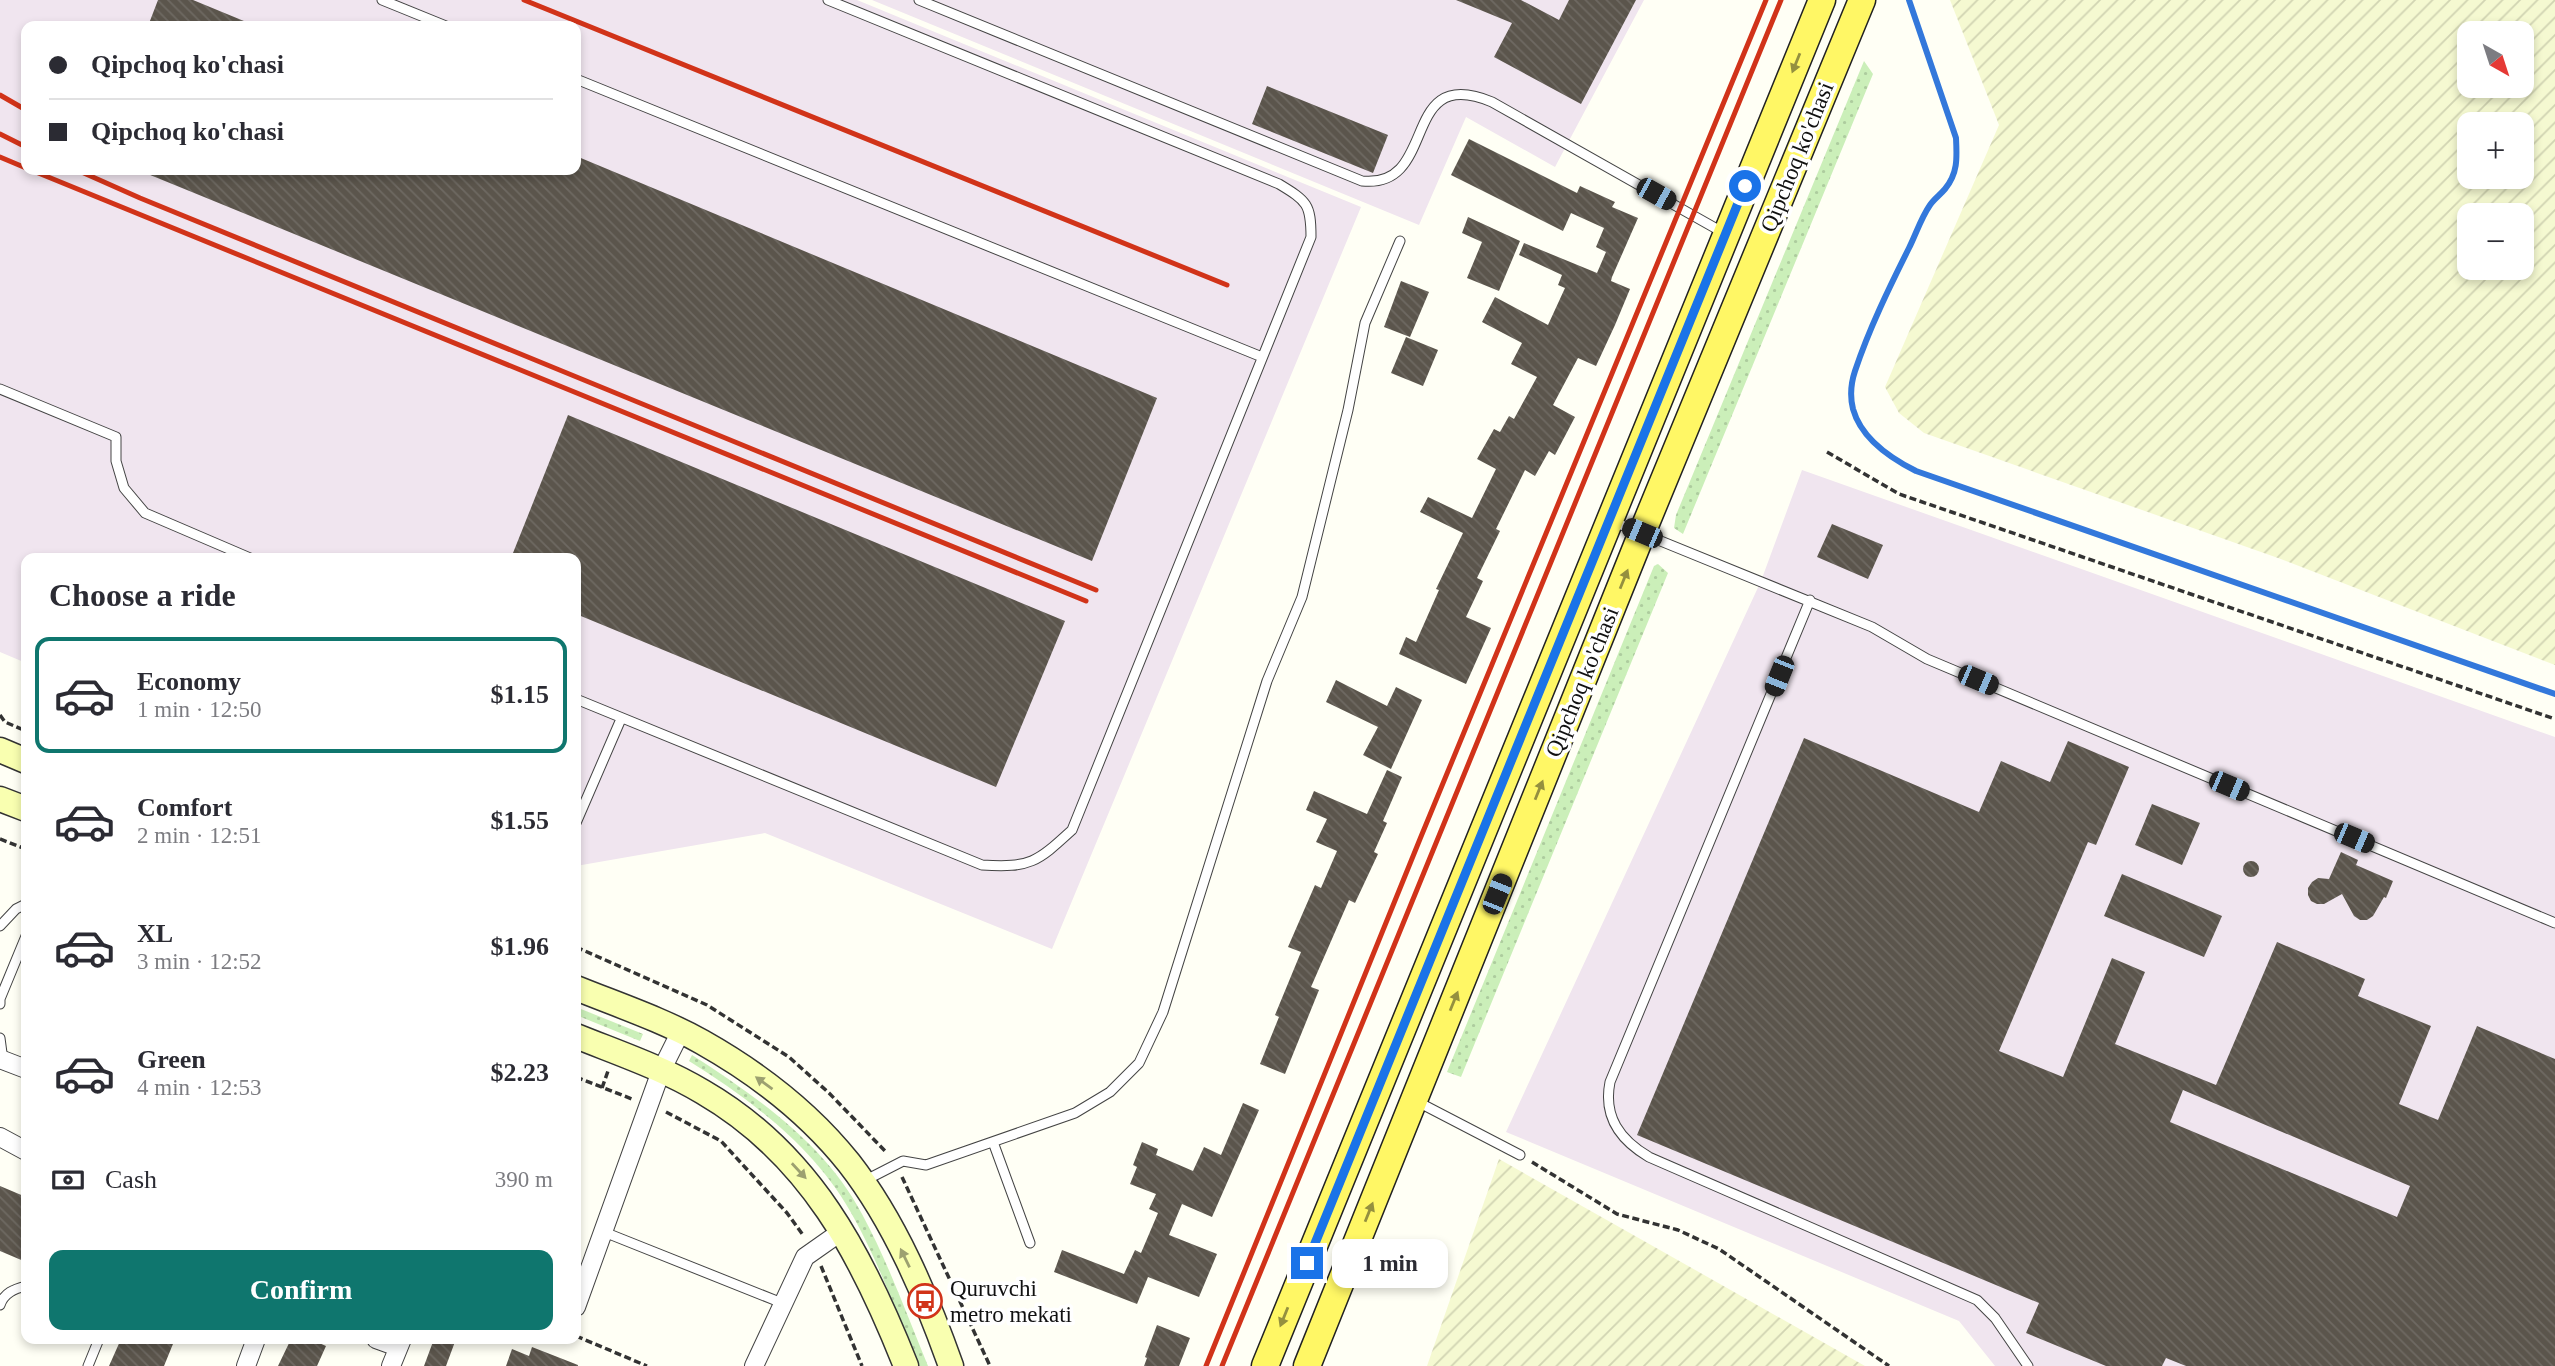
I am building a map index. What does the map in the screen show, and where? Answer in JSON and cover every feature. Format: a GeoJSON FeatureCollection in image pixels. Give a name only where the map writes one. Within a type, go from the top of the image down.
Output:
{"type":"FeatureCollection","features":[{"type":"Feature","properties":{"kind":"main road","name":"Qipchoq ko'chasi"},"geometry":{"type":"LineString","coordinates":[[1307,1366],[1642,533],[1862,0]]}},
{"type":"Feature","properties":{"kind":"main road","name":"Qipchoq ko'chasi"},"geometry":{"type":"LineString","coordinates":[[1265,1366],[1818,10]]}},
{"type":"Feature","properties":{"kind":"main road"},"geometry":{"type":"LineString","coordinates":[[1818,10],[1848,34]]}},
{"type":"Feature","properties":{"kind":"street"},"geometry":{"type":"LineString","coordinates":[[0,750],[21,759]]}},
{"type":"Feature","properties":{"kind":"street"},"geometry":{"type":"LineString","coordinates":[[0,799],[21,807]]}},
{"type":"Feature","properties":{"kind":"street"},"geometry":{"type":"LineString","coordinates":[[581,990],[704,1043],[781,1095],[832,1145],[875,1200],[925,1301],[951,1366]]}},
{"type":"Feature","properties":{"kind":"street"},"geometry":{"type":"LineString","coordinates":[[581,1294],[661,1071],[681,1031]]}},
{"type":"Feature","properties":{"kind":"street"},"geometry":{"type":"LineString","coordinates":[[581,1038],[702,1091],[740,1115],[778,1148],[808,1181],[842,1231],[858,1259],[906,1366]]}},
{"type":"Feature","properties":{"kind":"street"},"geometry":{"type":"LineString","coordinates":[[0,1059],[21,1067]]}},
{"type":"Feature","properties":{"kind":"street"},"geometry":{"type":"LineString","coordinates":[[0,1137],[21,1148]]}},
{"type":"Feature","properties":{"kind":"street"},"geometry":{"type":"LineString","coordinates":[[754,1366],[805,1257],[842,1231]]}},
{"type":"Feature","properties":{"kind":"street"},"geometry":{"type":"LineString","coordinates":[[246,1366],[254,1344]]}},
{"type":"Feature","properties":{"kind":"street"},"geometry":{"type":"LineString","coordinates":[[391,1366],[400,1344]]}},
{"type":"Feature","properties":{"kind":"lane"},"geometry":{"type":"LineString","coordinates":[[382,0],[434,21]]}},
{"type":"Feature","properties":{"kind":"lane"},"geometry":{"type":"LineString","coordinates":[[581,701],[982,865],[1012,867],[1041,858],[1072,830],[1311,237],[1311,214],[1301,197],[1279,184],[828,0]]}},
{"type":"Feature","properties":{"kind":"lane"},"geometry":{"type":"LineString","coordinates":[[919,0],[1362,181],[1378,182],[1400,172],[1409,159],[1422,124],[1434,107],[1451,97],[1472,95],[1492,102],[1726,234]]}},
{"type":"Feature","properties":{"kind":"lane"},"geometry":{"type":"LineString","coordinates":[[581,81],[1262,357]]}},
{"type":"Feature","properties":{"kind":"lane"},"geometry":{"type":"LineString","coordinates":[[862,1182],[903,1161],[926,1165],[1075,1113],[1110,1091],[1139,1062],[1163,1012],[1267,681],[1302,597],[1348,410],[1365,323],[1401,241]]}},
{"type":"Feature","properties":{"kind":"lane"},"geometry":{"type":"LineString","coordinates":[[0,389],[116,437],[116,461],[124,488],[145,513],[238,553]]}},
{"type":"Feature","properties":{"kind":"lane"},"geometry":{"type":"LineString","coordinates":[[1609,520],[1810,600],[1872,627],[1927,659],[2555,923]]}},
{"type":"Feature","properties":{"kind":"lane"},"geometry":{"type":"LineString","coordinates":[[1810,600],[1610,1082],[1610,1115],[1629,1144],[1649,1157],[1977,1300],[1994,1318],[2028,1366]]}},
{"type":"Feature","properties":{"kind":"lane"},"geometry":{"type":"LineString","coordinates":[[581,812],[621,719]]}},
{"type":"Feature","properties":{"kind":"lane"},"geometry":{"type":"LineString","coordinates":[[0,926],[21,906]]}},
{"type":"Feature","properties":{"kind":"lane"},"geometry":{"type":"LineString","coordinates":[[0,1004],[21,949]]}},
{"type":"Feature","properties":{"kind":"lane"},"geometry":{"type":"LineString","coordinates":[[0,1038],[0,1059]]}},
{"type":"Feature","properties":{"kind":"lane"},"geometry":{"type":"LineString","coordinates":[[1414,1100],[1520,1155]]}},
{"type":"Feature","properties":{"kind":"lane"},"geometry":{"type":"LineString","coordinates":[[993,1142],[1030,1243]]}},
{"type":"Feature","properties":{"kind":"lane"},"geometry":{"type":"LineString","coordinates":[[604,1232],[782,1303]]}},
{"type":"Feature","properties":{"kind":"lane"},"geometry":{"type":"LineString","coordinates":[[0,1305],[13,1289],[21,1287]]}},
{"type":"Feature","properties":{"kind":"lane"},"geometry":{"type":"LineString","coordinates":[[88,1366],[97,1344]]}},
{"type":"Feature","properties":{"kind":"path"},"geometry":{"type":"LineString","coordinates":[[1826,453],[1899,494],[2555,719]]}},
{"type":"Feature","properties":{"kind":"path"},"geometry":{"type":"LineString","coordinates":[[0,715],[5,722],[21,729]]}},
{"type":"Feature","properties":{"kind":"path"},"geometry":{"type":"LineString","coordinates":[[0,839],[21,847]]}},
{"type":"Feature","properties":{"kind":"path"},"geometry":{"type":"LineString","coordinates":[[640,986],[643,977]]}},
{"type":"Feature","properties":{"kind":"path"},"geometry":{"type":"LineString","coordinates":[[602,1088],[610,1066]]}},
{"type":"Feature","properties":{"kind":"path"},"geometry":{"type":"LineString","coordinates":[[581,1079],[650,1104],[721,1141],[787,1213],[814,1251],[862,1366]]}},
{"type":"Feature","properties":{"kind":"path"},"geometry":{"type":"LineString","coordinates":[[1520,1155],[1617,1214],[1678,1230],[1719,1250],[1889,1366]]}},
{"type":"Feature","properties":{"kind":"path"},"geometry":{"type":"LineString","coordinates":[[581,1338],[647,1366]]}},
{"type":"Feature","properties":{"kind":"shaded area"},"geometry":{"type":"Polygon","coordinates":[[[0,0],[857,0],[1361,207],[1052,949],[765,833],[581,865],[581,553],[21,553],[21,661],[0,652],[0,0]]]}},
{"type":"Feature","properties":{"kind":"shaded area"},"geometry":{"type":"Polygon","coordinates":[[[872,0],[1644,0],[1555,167],[1466,117],[1419,225],[872,0]]]}},
{"type":"Feature","properties":{"kind":"shaded area"},"geometry":{"type":"Polygon","coordinates":[[[1802,470],[2555,737],[2555,1366],[1995,1366],[1959,1321],[1506,1132],[1761,581],[1802,470]]]}},
{"type":"Feature","properties":{"kind":"green space"},"geometry":{"type":"Polygon","coordinates":[[[1950,0],[2555,0],[2555,665],[2278,558],[1924,433],[1899,413],[1885,387],[1999,125],[1950,0]]]}},
{"type":"Feature","properties":{"kind":"green space"},"geometry":{"type":"Polygon","coordinates":[[[1864,61],[1873,74],[1683,534],[1674,528],[1676,515],[1864,61]]]}},
{"type":"Feature","properties":{"kind":"green space"},"geometry":{"type":"Polygon","coordinates":[[[1658,564],[1668,573],[1461,1077],[1447,1072],[1654,566],[1658,564]]]}},
{"type":"Feature","properties":{"kind":"green space"},"geometry":{"type":"Polygon","coordinates":[[[581,1009],[643,1034],[640,1041],[581,1017],[581,1009]]]}},
{"type":"Feature","properties":{"kind":"green space"},"geometry":{"type":"Polygon","coordinates":[[[692,1055],[788,1124],[829,1166],[847,1189],[880,1251],[928,1366],[919,1366],[863,1236],[839,1193],[822,1170],[760,1110],[689,1061],[692,1055]]]}},
{"type":"Feature","properties":{"kind":"green space"},"geometry":{"type":"Polygon","coordinates":[[[1499,1159],[1865,1366],[1427,1366],[1499,1159]]]}},
{"type":"Feature","properties":{"kind":"building"},"geometry":{"type":"Polygon","coordinates":[[[158,0],[193,0],[244,21],[150,21],[158,0]]]}},
{"type":"Feature","properties":{"kind":"building"},"geometry":{"type":"Polygon","coordinates":[[[1456,0],[1521,0],[1559,20],[1569,0],[1636,0],[1581,104],[1494,57],[1512,23],[1456,0]]]}},
{"type":"Feature","properties":{"kind":"building"},"geometry":{"type":"Polygon","coordinates":[[[1267,86],[1388,135],[1373,173],[1252,124],[1267,86]]]}},
{"type":"Feature","properties":{"kind":"building"},"geometry":{"type":"Polygon","coordinates":[[[1469,139],[1577,193],[1580,186],[1615,202],[1612,207],[1638,218],[1611,281],[1630,289],[1615,325],[1596,366],[1578,358],[1553,405],[1575,417],[1555,455],[1549,451],[1535,476],[1525,470],[1496,529],[1500,531],[1477,578],[1483,581],[1466,617],[1491,628],[1466,684],[1399,654],[1406,637],[1416,642],[1439,590],[1436,589],[1463,533],[1420,512],[1428,497],[1472,518],[1496,469],[1477,459],[1494,429],[1500,432],[1509,416],[1514,419],[1537,377],[1511,364],[1522,343],[1482,322],[1495,297],[1548,325],[1565,288],[1558,285],[1562,275],[1519,255],[1524,243],[1597,273],[1606,252],[1596,247],[1604,228],[1571,213],[1563,231],[1451,175],[1469,139]]]}},
{"type":"Feature","properties":{"kind":"building"},"geometry":{"type":"Polygon","coordinates":[[[581,158],[1157,398],[1092,561],[150,175],[581,175],[581,158]]]}},
{"type":"Feature","properties":{"kind":"building"},"geometry":{"type":"Polygon","coordinates":[[[1468,217],[1520,241],[1499,291],[1467,278],[1482,242],[1462,233],[1468,217]]]}},
{"type":"Feature","properties":{"kind":"building"},"geometry":{"type":"Polygon","coordinates":[[[1401,281],[1429,292],[1410,337],[1384,327],[1401,281]]]}},
{"type":"Feature","properties":{"kind":"building"},"geometry":{"type":"Polygon","coordinates":[[[1406,337],[1438,350],[1423,386],[1391,373],[1406,337]]]}},
{"type":"Feature","properties":{"kind":"building"},"geometry":{"type":"Polygon","coordinates":[[[568,415],[1065,621],[996,787],[581,616],[581,553],[513,553],[568,415]]]}},
{"type":"Feature","properties":{"kind":"building"},"geometry":{"type":"Polygon","coordinates":[[[1832,524],[1883,545],[1868,579],[1817,557],[1832,524]]]}},
{"type":"Feature","properties":{"kind":"building"},"geometry":{"type":"Polygon","coordinates":[[[1336,680],[1387,706],[1396,687],[1422,700],[1391,769],[1363,755],[1378,727],[1326,702],[1336,680]]]}},
{"type":"Feature","properties":{"kind":"building"},"geometry":{"type":"Polygon","coordinates":[[[1804,738],[1979,812],[2001,761],[2050,782],[2068,741],[2129,767],[2096,845],[2088,842],[1999,1051],[2063,1077],[2112,958],[2145,972],[2115,1044],[2216,1085],[2277,942],[2365,979],[2358,996],[2431,1026],[2399,1104],[2438,1120],[2477,1026],[2555,1059],[2555,1366],[2186,1366],[2166,1358],[2162,1366],[2106,1366],[2026,1333],[2039,1303],[1637,1135],[1804,738]],[[2183,1090],[2170,1122],[2397,1217],[2410,1186],[2183,1090]]]}},
{"type":"Feature","properties":{"kind":"building"},"geometry":{"type":"Polygon","coordinates":[[[1387,770],[1402,777],[1383,821],[1387,823],[1374,852],[1378,854],[1355,903],[1349,900],[1311,987],[1319,990],[1285,1074],[1260,1064],[1279,1017],[1275,1015],[1301,952],[1288,947],[1315,885],[1321,888],[1337,851],[1316,842],[1327,819],[1306,810],[1314,791],[1367,814],[1387,770]]]}},
{"type":"Feature","properties":{"kind":"building"},"geometry":{"type":"Polygon","coordinates":[[[2152,804],[2200,823],[2182,865],[2135,845],[2152,804]]]}},
{"type":"Feature","properties":{"kind":"building"},"geometry":{"type":"Polygon","coordinates":[[[2341,852],[2358,860],[2356,865],[2393,881],[2386,898],[2384,897],[2373,916],[2367,920],[2354,916],[2342,894],[2324,904],[2311,901],[2308,895],[2312,882],[2318,878],[2329,879],[2341,852]]]}},
{"type":"Feature","properties":{"kind":"building"},"geometry":{"type":"Polygon","coordinates":[[[2248,861],[2254,861],[2259,869],[2257,875],[2248,877],[2243,872],[2243,866],[2248,861]]]}},
{"type":"Feature","properties":{"kind":"building"},"geometry":{"type":"Polygon","coordinates":[[[2122,874],[2222,916],[2204,957],[2104,916],[2122,874]]]}},
{"type":"Feature","properties":{"kind":"building"},"geometry":{"type":"Polygon","coordinates":[[[1243,1103],[1259,1110],[1212,1217],[1182,1204],[1169,1235],[1217,1254],[1199,1297],[1148,1277],[1137,1304],[1054,1272],[1062,1250],[1124,1274],[1135,1250],[1141,1253],[1158,1213],[1149,1209],[1156,1194],[1130,1184],[1137,1167],[1133,1165],[1142,1142],[1158,1149],[1156,1155],[1193,1171],[1204,1147],[1221,1155],[1243,1103]]]}},
{"type":"Feature","properties":{"kind":"building"},"geometry":{"type":"Polygon","coordinates":[[[0,1186],[21,1195],[21,1260],[0,1251],[0,1186]]]}},
{"type":"Feature","properties":{"kind":"building"},"geometry":{"type":"Polygon","coordinates":[[[1157,1325],[1190,1338],[1179,1366],[1144,1366],[1157,1325]]]}},
{"type":"Feature","properties":{"kind":"building"},"geometry":{"type":"Polygon","coordinates":[[[119,1344],[173,1344],[164,1366],[109,1366],[119,1344]]]}},
{"type":"Feature","properties":{"kind":"building"},"geometry":{"type":"Polygon","coordinates":[[[289,1344],[326,1346],[317,1366],[278,1366],[289,1344]]]}},
{"type":"Feature","properties":{"kind":"building"},"geometry":{"type":"Polygon","coordinates":[[[432,1344],[454,1344],[446,1366],[424,1366],[432,1344]]]}},
{"type":"Feature","properties":{"kind":"building"},"geometry":{"type":"Polygon","coordinates":[[[532,1347],[578,1366],[506,1366],[512,1349],[529,1356],[532,1347]]]}},
{"type":"Feature","properties":{"kind":"waterway"},"geometry":{"type":"LineString","coordinates":[[1909,0],[1956,138],[1956,159],[1949,183],[1921,221],[1855,371],[1851,390],[1853,409],[1870,438],[1896,460],[1916,471],[2555,694]]}},
{"type":"Feature","properties":{"kind":"railway"},"geometry":{"type":"LineString","coordinates":[[524,0],[576,21]]}},
{"type":"Feature","properties":{"kind":"railway"},"geometry":{"type":"LineString","coordinates":[[1206,1366],[1766,0]]}},
{"type":"Feature","properties":{"kind":"railway"},"geometry":{"type":"LineString","coordinates":[[1222,1366],[1781,0]]}},
{"type":"Feature","properties":{"kind":"railway"},"geometry":{"type":"LineString","coordinates":[[581,23],[1227,285]]}},
{"type":"Feature","properties":{"kind":"railway"},"geometry":{"type":"LineString","coordinates":[[0,95],[21,107]]}},
{"type":"Feature","properties":{"kind":"railway"},"geometry":{"type":"LineString","coordinates":[[0,134],[21,144]]}},
{"type":"Feature","properties":{"kind":"railway"},"geometry":{"type":"LineString","coordinates":[[0,157],[21,166]]}},
{"type":"Feature","properties":{"kind":"railway"},"geometry":{"type":"LineString","coordinates":[[43,175],[1086,601]]}},
{"type":"Feature","properties":{"kind":"railway"},"geometry":{"type":"LineString","coordinates":[[88,175],[1096,590]]}},
{"type":"Feature","properties":{"kind":"place","name":"Quruvchi metro mekati"},"geometry":{"type":"Point","coordinates":[925,1301]}},
{"type":"Feature","properties":{"kind":"route"},"geometry":{"type":"LineString","coordinates":[[1307,1263],[1745,186]]}}]}
